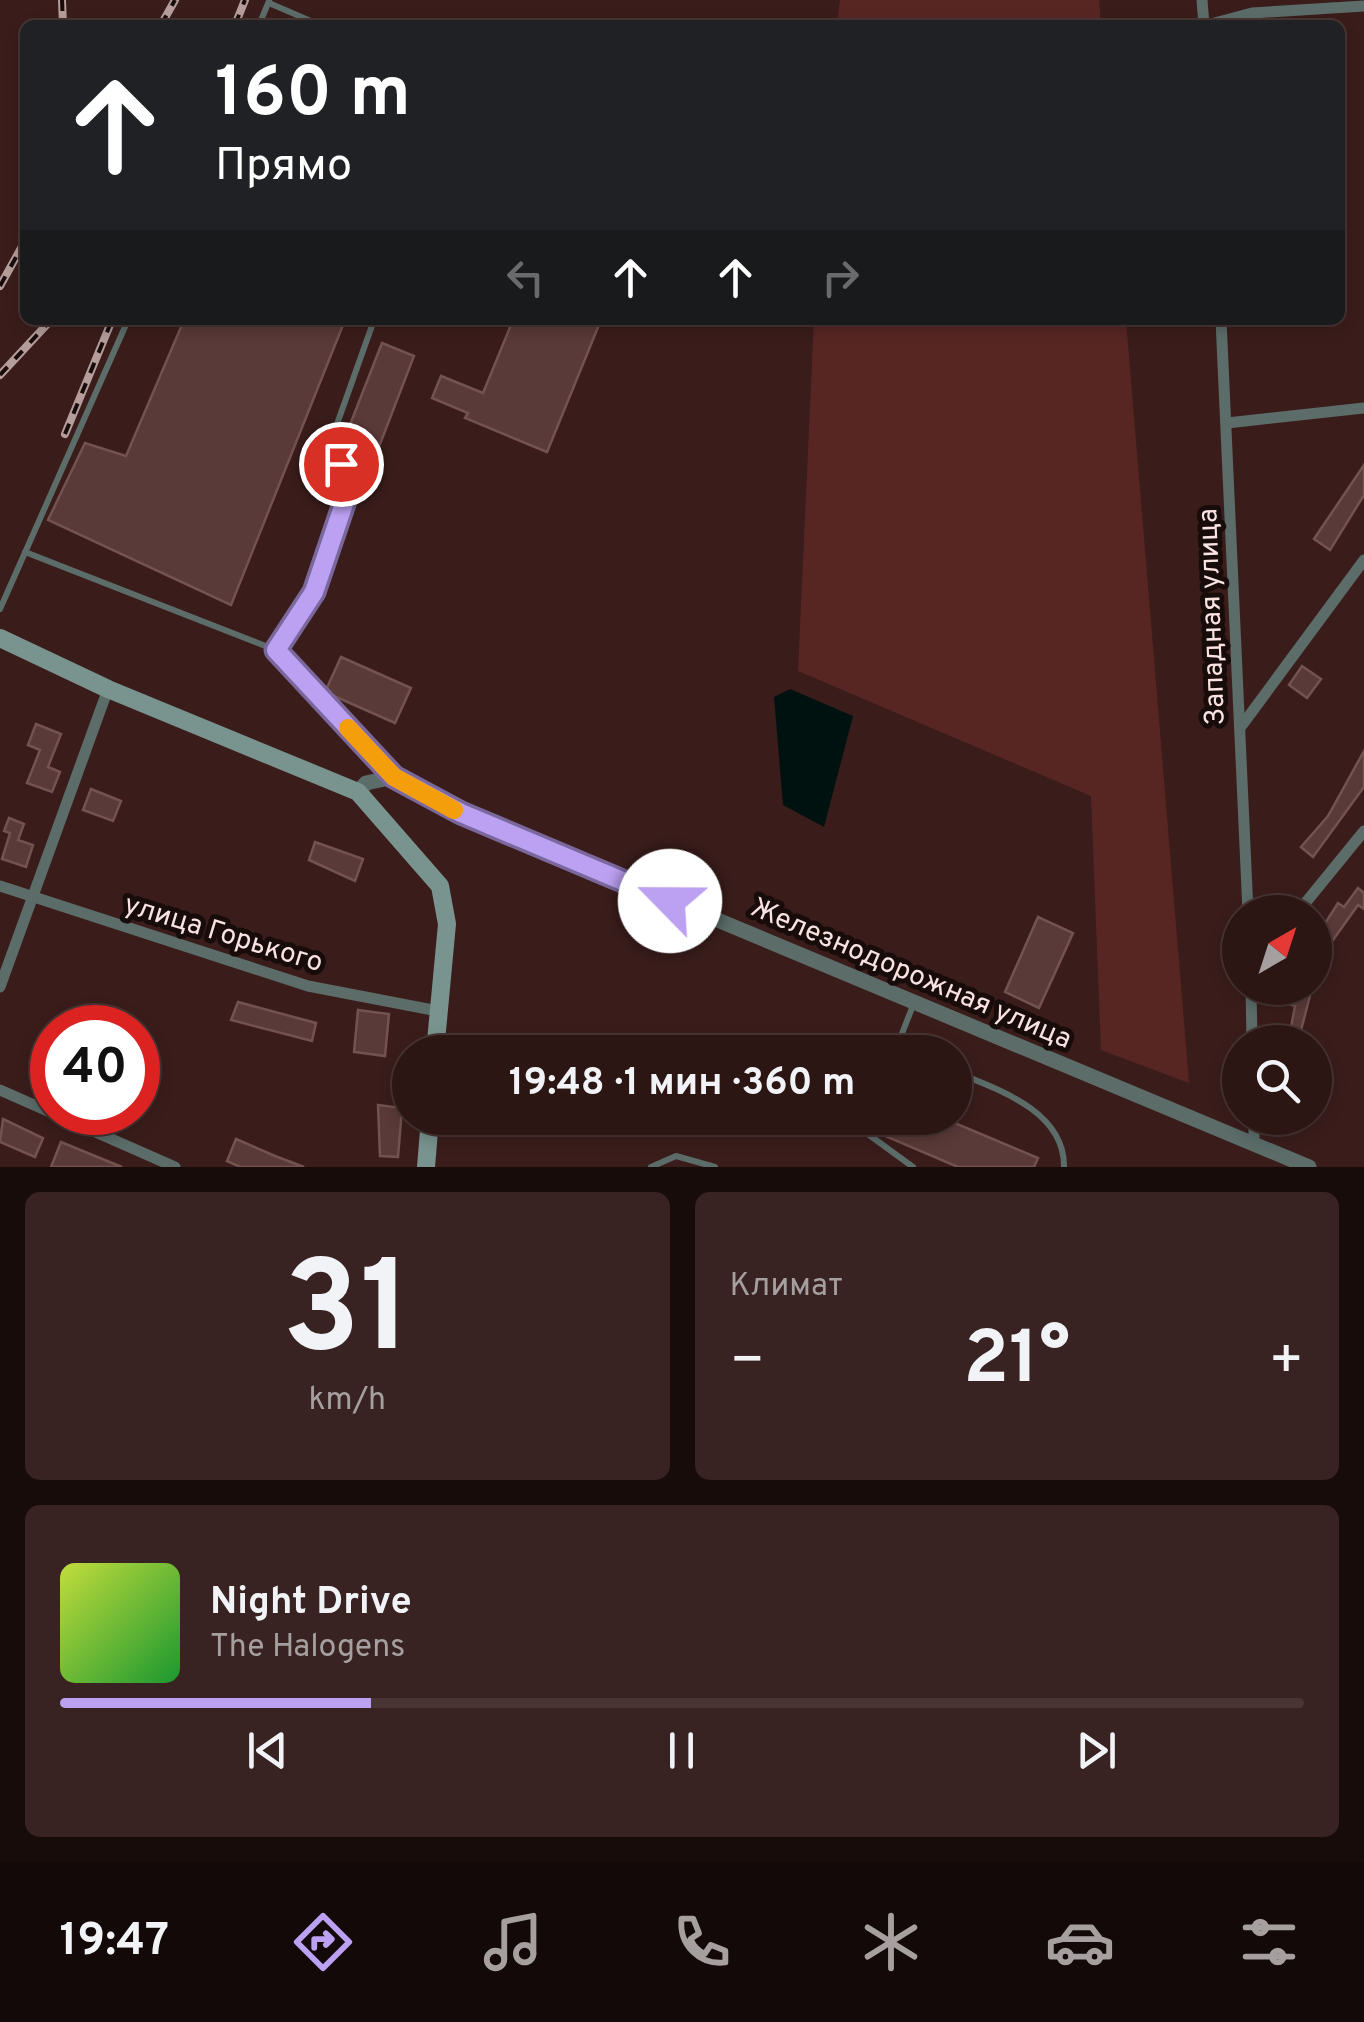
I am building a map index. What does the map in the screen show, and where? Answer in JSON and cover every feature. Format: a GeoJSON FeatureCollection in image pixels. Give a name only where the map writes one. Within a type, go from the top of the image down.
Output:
{"type":"FeatureCollection","features":[{"type":"Feature","properties":{"kind":"main road"},"geometry":{"type":"LineString","coordinates":[[0,638],[108,689],[358,792],[440,886],[448,924],[436,1035]]}},
{"type":"Feature","properties":{"kind":"main road"},"geometry":{"type":"LineString","coordinates":[[426,1167],[429,1135]]}},
{"type":"Feature","properties":{"kind":"street"},"geometry":{"type":"LineString","coordinates":[[1225,20],[1252,13],[1364,6]]}},
{"type":"Feature","properties":{"kind":"street","name":"Западная улица"},"geometry":{"type":"LineString","coordinates":[[1221,325],[1247,895]]}},
{"type":"Feature","properties":{"kind":"street"},"geometry":{"type":"LineString","coordinates":[[1227,423],[1364,408]]}},
{"type":"Feature","properties":{"kind":"street"},"geometry":{"type":"LineString","coordinates":[[1240,728],[1364,560]]}},
{"type":"Feature","properties":{"kind":"street"},"geometry":{"type":"LineString","coordinates":[[0,987],[108,689]]}},
{"type":"Feature","properties":{"kind":"street"},"geometry":{"type":"LineString","coordinates":[[358,792],[366,784],[394,777]]}},
{"type":"Feature","properties":{"kind":"street","name":"Железнодорожная улица"},"geometry":{"type":"LineString","coordinates":[[394,777],[461,813],[1308,1167]]}},
{"type":"Feature","properties":{"kind":"street"},"geometry":{"type":"LineString","coordinates":[[1312,895],[1364,831]]}},
{"type":"Feature","properties":{"kind":"street","name":"улица Горького"},"geometry":{"type":"LineString","coordinates":[[0,886],[308,986],[438,1011]]}},
{"type":"Feature","properties":{"kind":"street"},"geometry":{"type":"LineString","coordinates":[[0,1090],[175,1167]]}},
{"type":"Feature","properties":{"kind":"street"},"geometry":{"type":"LineString","coordinates":[[1254,1135],[1254,1145]]}},
{"type":"Feature","properties":{"kind":"lane"},"geometry":{"type":"LineString","coordinates":[[269,2],[309,20]]}},
{"type":"Feature","properties":{"kind":"lane"},"geometry":{"type":"LineString","coordinates":[[0,609],[126,325]]}},
{"type":"Feature","properties":{"kind":"lane"},"geometry":{"type":"LineString","coordinates":[[276,650],[314,592],[350,486],[331,441],[372,325]]}},
{"type":"Feature","properties":{"kind":"lane"},"geometry":{"type":"LineString","coordinates":[[26,552],[276,650],[394,777]]}},
{"type":"Feature","properties":{"kind":"lane"},"geometry":{"type":"LineString","coordinates":[[902,1035],[914,1003]]}},
{"type":"Feature","properties":{"kind":"lane"},"geometry":{"type":"LineString","coordinates":[[972,1079],[1023,1100],[1053,1132],[1064,1167]]}},
{"type":"Feature","properties":{"kind":"lane"},"geometry":{"type":"LineString","coordinates":[[869,1135],[914,1167]]}},
{"type":"Feature","properties":{"kind":"lane"},"geometry":{"type":"LineString","coordinates":[[652,1167],[676,1156],[715,1167]]}},
{"type":"Feature","properties":{"kind":"shaded area"},"geometry":{"type":"Polygon","coordinates":[[[840,0],[1099,0],[1101,20],[838,20],[840,0]]]}},
{"type":"Feature","properties":{"kind":"shaded area"},"geometry":{"type":"Polygon","coordinates":[[[814,325],[1126,325],[1189,1083],[1101,1050],[1091,796],[798,671],[814,325]]]}},
{"type":"Feature","properties":{"kind":"shaded area"},"geometry":{"type":"Polygon","coordinates":[[[790,689],[853,716],[824,827],[783,805],[774,697],[790,689]]]}},
{"type":"Feature","properties":{"kind":"building"},"geometry":{"type":"Polygon","coordinates":[[[182,325],[343,325],[231,605],[48,520],[85,443],[126,456],[182,325]]]}},
{"type":"Feature","properties":{"kind":"building"},"geometry":{"type":"Polygon","coordinates":[[[511,325],[599,325],[547,452],[465,418],[468,413],[432,398],[441,376],[483,393],[511,325]]]}},
{"type":"Feature","properties":{"kind":"building"},"geometry":{"type":"Polygon","coordinates":[[[382,343],[414,356],[377,452],[344,440],[382,343]]]}},
{"type":"Feature","properties":{"kind":"building"},"geometry":{"type":"Polygon","coordinates":[[[1364,465],[1364,495],[1330,550],[1314,539],[1364,465]]]}},
{"type":"Feature","properties":{"kind":"building"},"geometry":{"type":"Polygon","coordinates":[[[341,657],[411,688],[395,723],[325,692],[341,657]]]}},
{"type":"Feature","properties":{"kind":"building"},"geometry":{"type":"Polygon","coordinates":[[[1302,666],[1321,679],[1307,698],[1289,685],[1302,666]]]}},
{"type":"Feature","properties":{"kind":"building"},"geometry":{"type":"Polygon","coordinates":[[[36,724],[61,734],[48,767],[60,772],[52,792],[27,783],[40,750],[28,745],[36,724]]]}},
{"type":"Feature","properties":{"kind":"building"},"geometry":{"type":"Polygon","coordinates":[[[1364,751],[1364,787],[1313,857],[1301,847],[1328,816],[1364,751]]]}},
{"type":"Feature","properties":{"kind":"building"},"geometry":{"type":"Polygon","coordinates":[[[91,789],[121,801],[113,821],[83,810],[91,789]]]}},
{"type":"Feature","properties":{"kind":"building"},"geometry":{"type":"Polygon","coordinates":[[[9,818],[24,824],[18,840],[33,845],[26,867],[2,859],[10,833],[4,831],[9,818]]]}},
{"type":"Feature","properties":{"kind":"building"},"geometry":{"type":"Polygon","coordinates":[[[315,842],[363,859],[355,881],[309,860],[315,842]]]}},
{"type":"Feature","properties":{"kind":"building"},"geometry":{"type":"Polygon","coordinates":[[[1358,888],[1364,893],[1364,909],[1358,905],[1332,941],[1332,912],[1338,903],[1344,907],[1358,888]]]}},
{"type":"Feature","properties":{"kind":"building"},"geometry":{"type":"Polygon","coordinates":[[[1038,917],[1073,933],[1039,1008],[1005,992],[1038,917]]]}},
{"type":"Feature","properties":{"kind":"building"},"geometry":{"type":"Polygon","coordinates":[[[238,1002],[316,1023],[312,1041],[231,1020],[238,1002]]]}},
{"type":"Feature","properties":{"kind":"building"},"geometry":{"type":"Polygon","coordinates":[[[1292,1005],[1308,1005],[1302,1025],[1291,1025],[1295,1006],[1292,1005]]]}},
{"type":"Feature","properties":{"kind":"building"},"geometry":{"type":"Polygon","coordinates":[[[358,1010],[389,1014],[385,1056],[354,1052],[358,1010]]]}},
{"type":"Feature","properties":{"kind":"building"},"geometry":{"type":"Polygon","coordinates":[[[378,1105],[392,1107],[392,1135],[400,1135],[398,1157],[380,1156],[378,1105]]]}},
{"type":"Feature","properties":{"kind":"building"},"geometry":{"type":"Polygon","coordinates":[[[3,1119],[43,1138],[35,1157],[0,1142],[3,1119]]]}},
{"type":"Feature","properties":{"kind":"building"},"geometry":{"type":"Polygon","coordinates":[[[972,1130],[1038,1158],[1034,1167],[958,1167],[883,1135],[972,1135],[972,1130]]]}},
{"type":"Feature","properties":{"kind":"building"},"geometry":{"type":"Polygon","coordinates":[[[236,1139],[304,1167],[240,1167],[227,1161],[236,1139]]]}},
{"type":"Feature","properties":{"kind":"building"},"geometry":{"type":"Polygon","coordinates":[[[61,1142],[95,1156],[122,1167],[51,1167],[61,1142]]]}},
{"type":"Feature","properties":{"kind":"railway"},"geometry":{"type":"LineString","coordinates":[[62,0],[63,20]]}},
{"type":"Feature","properties":{"kind":"railway"},"geometry":{"type":"LineString","coordinates":[[164,20],[175,0]]}},
{"type":"Feature","properties":{"kind":"railway"},"geometry":{"type":"LineString","coordinates":[[237,20],[245,0]]}},
{"type":"Feature","properties":{"kind":"railway"},"geometry":{"type":"LineString","coordinates":[[0,286],[20,250]]}},
{"type":"Feature","properties":{"kind":"railway"},"geometry":{"type":"LineString","coordinates":[[0,375],[46,325]]}},
{"type":"Feature","properties":{"kind":"railway"},"geometry":{"type":"LineString","coordinates":[[65,434],[110,325]]}},
{"type":"Feature","properties":{"kind":"slow traffic"},"geometry":{"type":"LineString","coordinates":[[348,728],[394,777],[454,810]]}},
{"type":"Feature","properties":{"kind":"route"},"geometry":{"type":"LineString","coordinates":[[341,464],[350,486],[314,592],[276,650],[394,777],[461,813],[670,901]]}}]}
